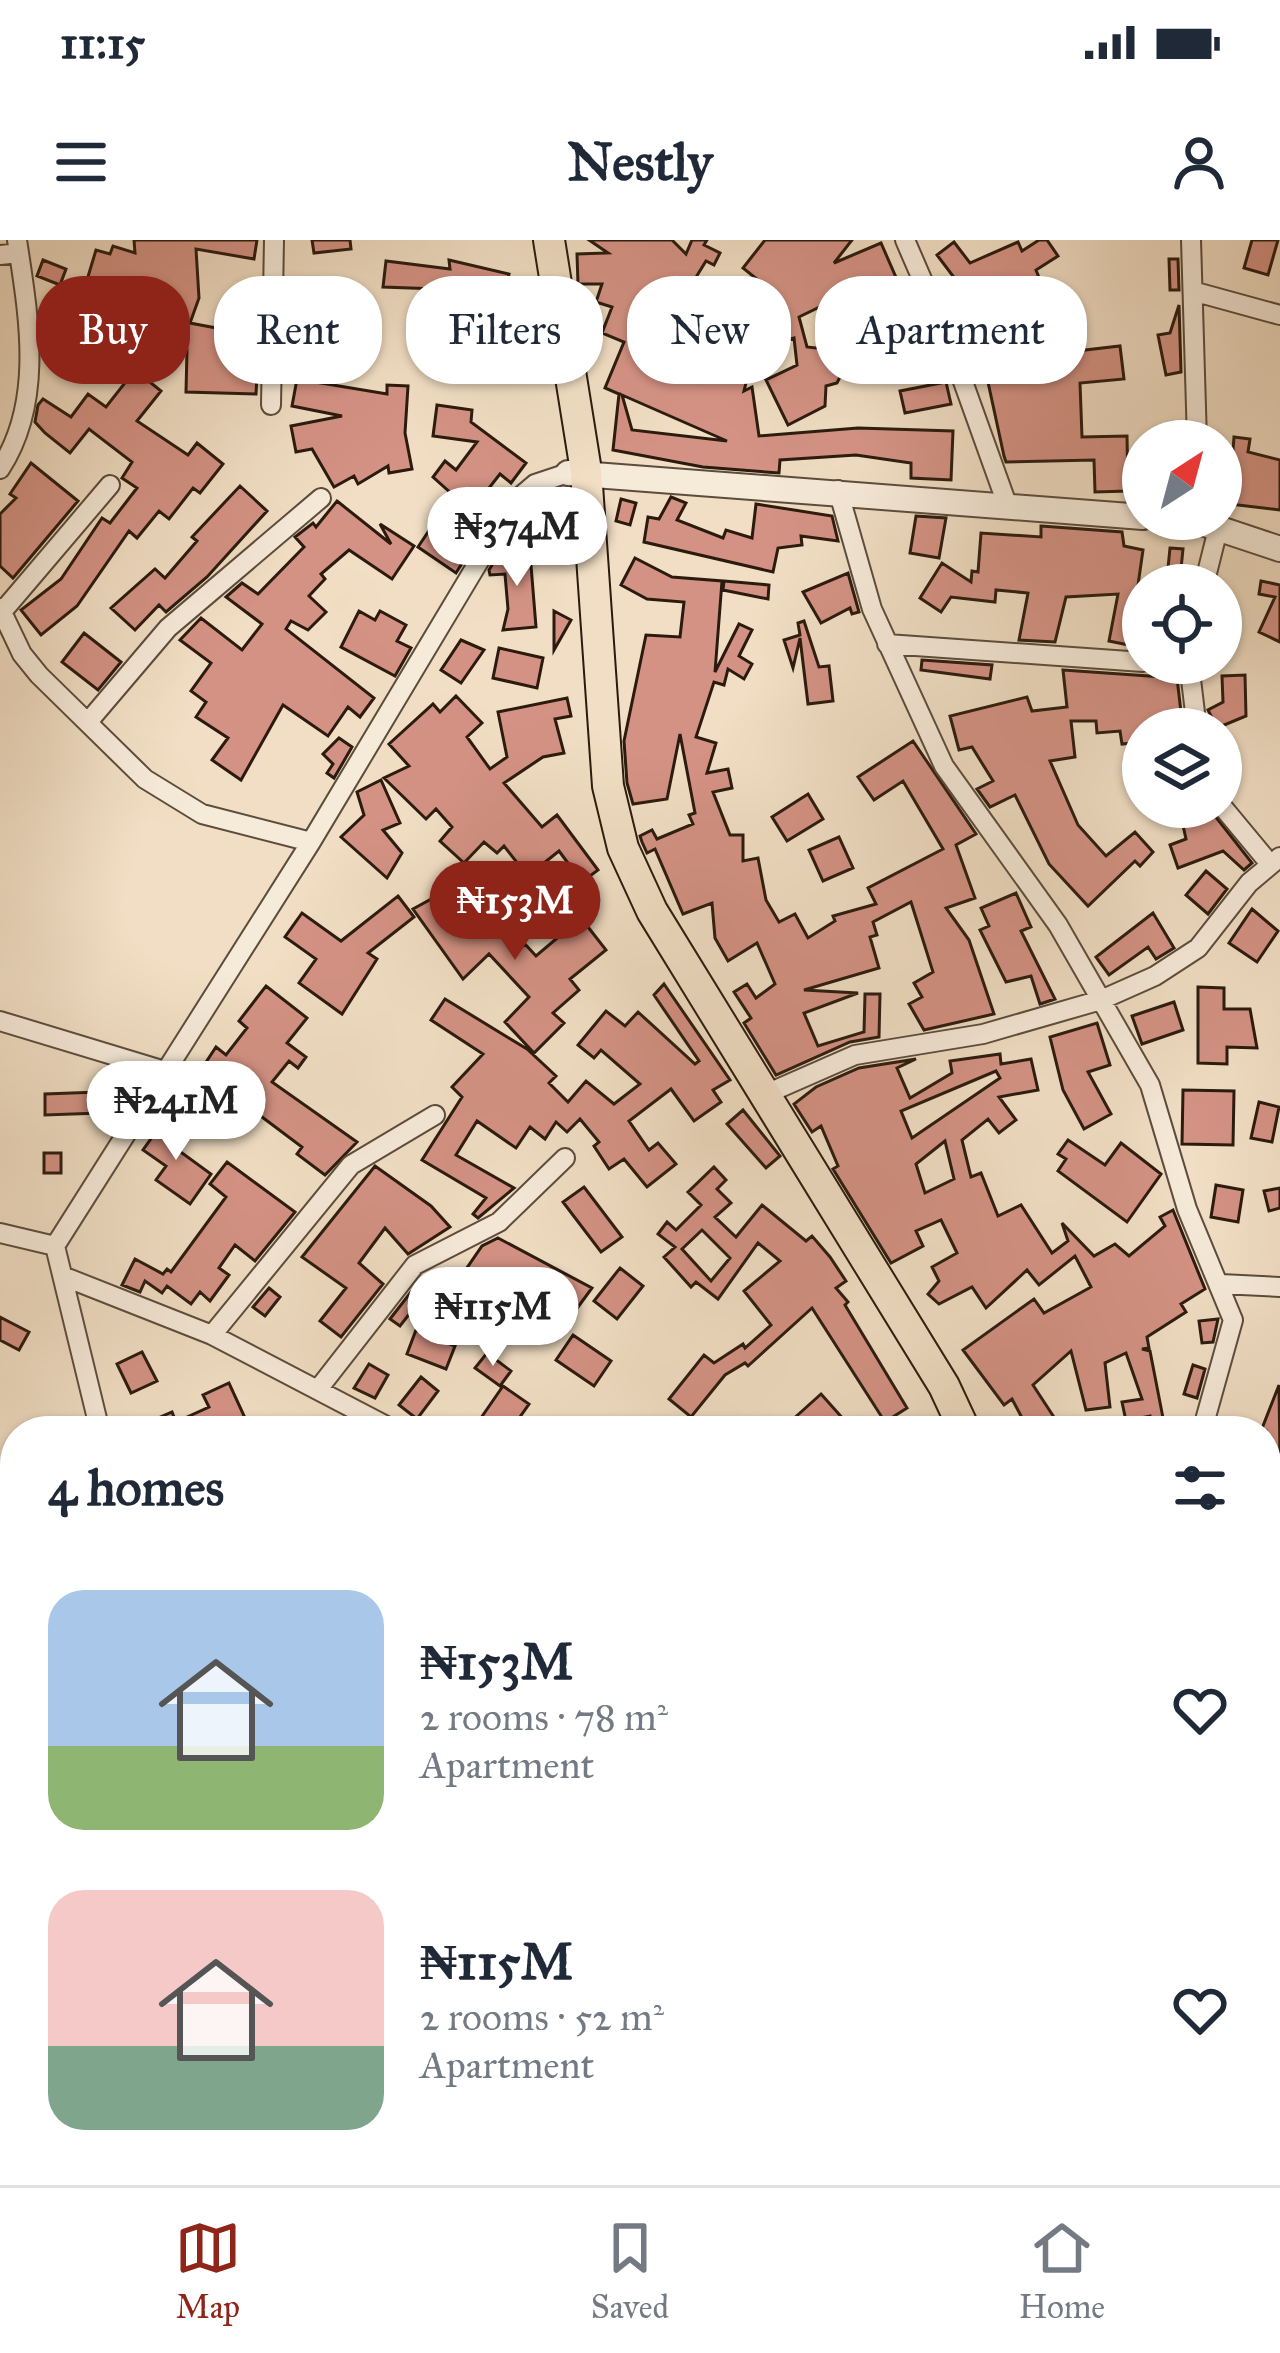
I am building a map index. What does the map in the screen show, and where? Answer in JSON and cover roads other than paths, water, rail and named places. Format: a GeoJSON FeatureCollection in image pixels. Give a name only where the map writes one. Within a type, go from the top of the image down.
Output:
{"type":"FeatureCollection","features":[{"type":"Feature","properties":{"kind":"main road"},"geometry":{"type":"LineString","coordinates":[[531,240],[577,472],[590,788],[606,854],[636,920],[938,1416]]}},
{"type":"Feature","properties":{"kind":"main road"},"geometry":{"type":"LineString","coordinates":[[549,240],[608,786],[623,848],[652,911],[958,1416]]}},
{"type":"Feature","properties":{"kind":"street"},"geometry":{"type":"LineString","coordinates":[[272,405],[274,240]]}},
{"type":"Feature","properties":{"kind":"street"},"geometry":{"type":"LineString","coordinates":[[905,240],[947,338],[1008,507]]}},
{"type":"Feature","properties":{"kind":"street"},"geometry":{"type":"LineString","coordinates":[[1191,240],[1197,420]]}},
{"type":"Feature","properties":{"kind":"street"},"geometry":{"type":"LineString","coordinates":[[0,469],[20,428],[28,373],[30,328],[12,249]]}},
{"type":"Feature","properties":{"kind":"street"},"geometry":{"type":"LineString","coordinates":[[1196,292],[1280,315]]}},
{"type":"Feature","properties":{"kind":"street"},"geometry":{"type":"LineString","coordinates":[[97,1416],[56,1246],[311,842],[515,502],[535,484],[577,472],[1122,516]]}},
{"type":"Feature","properties":{"kind":"street"},"geometry":{"type":"LineString","coordinates":[[110,485],[1,610],[22,654],[175,801],[202,814],[311,842]]}},
{"type":"Feature","properties":{"kind":"street"},"geometry":{"type":"LineString","coordinates":[[838,490],[887,644],[944,766],[1058,926],[1150,1085],[1187,1209],[1233,1320],[1206,1416]]}},
{"type":"Feature","properties":{"kind":"street"},"geometry":{"type":"LineString","coordinates":[[88,722],[168,628],[321,499]]}},
{"type":"Feature","properties":{"kind":"street"},"geometry":{"type":"LineString","coordinates":[[1242,536],[1280,549]]}},
{"type":"Feature","properties":{"kind":"street"},"geometry":{"type":"LineString","coordinates":[[887,644],[1122,661]]}},
{"type":"Feature","properties":{"kind":"street"},"geometry":{"type":"LineString","coordinates":[[766,1094],[855,1055],[983,1034],[1101,1000],[1167,970],[1198,948],[1275,861],[1242,827]]}},
{"type":"Feature","properties":{"kind":"street"},"geometry":{"type":"LineString","coordinates":[[0,1021],[165,1071]]}},
{"type":"Feature","properties":{"kind":"street"},"geometry":{"type":"LineString","coordinates":[[212,1335],[351,1165],[435,1115]]}},
{"type":"Feature","properties":{"kind":"street"},"geometry":{"type":"LineString","coordinates":[[319,1388],[415,1265],[499,1222],[565,1158]]}},
{"type":"Feature","properties":{"kind":"street"},"geometry":{"type":"LineString","coordinates":[[0,1233],[56,1246]]}},
{"type":"Feature","properties":{"kind":"street"},"geometry":{"type":"LineString","coordinates":[[65,1276],[212,1335],[369,1416]]}},
{"type":"Feature","properties":{"kind":"street"},"geometry":{"type":"LineString","coordinates":[[1221,1284],[1280,1287]]}}]}
